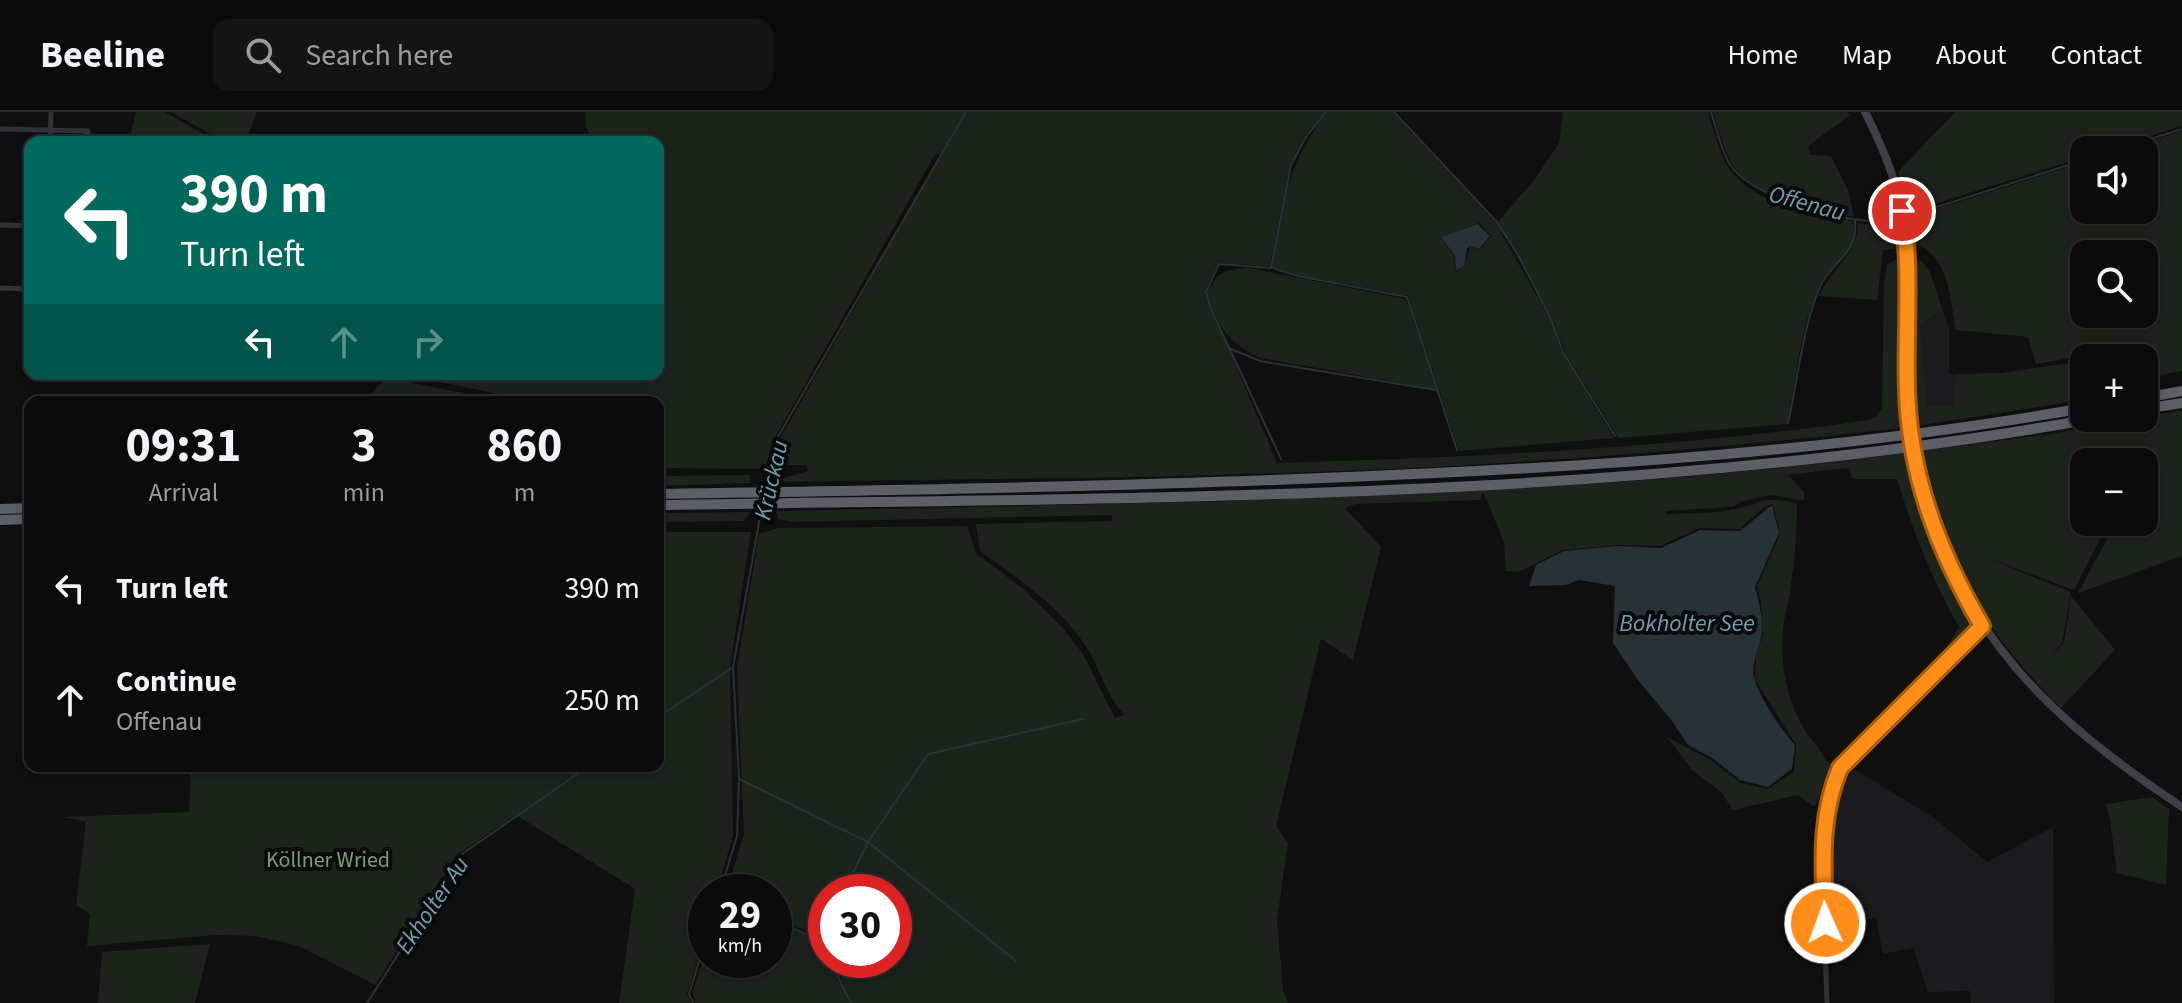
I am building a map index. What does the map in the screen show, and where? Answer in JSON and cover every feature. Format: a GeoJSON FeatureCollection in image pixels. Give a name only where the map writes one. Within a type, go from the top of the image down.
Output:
{"type":"FeatureCollection","features":[{"type":"Feature","properties":{"kind":"highway"},"geometry":{"type":"LineString","coordinates":[[2158,395],[2182,391]]}},
{"type":"Feature","properties":{"kind":"highway"},"geometry":{"type":"LineString","coordinates":[[2158,407],[2182,403]]}},
{"type":"Feature","properties":{"kind":"highway"},"geometry":{"type":"LineString","coordinates":[[664,505],[749,504],[796,497],[1508,471],[1690,458],[1875,439],[2070,410]]}},
{"type":"Feature","properties":{"kind":"highway"},"geometry":{"type":"LineString","coordinates":[[664,494],[738,493],[796,497],[1182,495],[1510,482],[1693,469],[1863,452],[2070,422]]}},
{"type":"Feature","properties":{"kind":"highway"},"geometry":{"type":"LineString","coordinates":[[0,509],[24,508]]}},
{"type":"Feature","properties":{"kind":"highway"},"geometry":{"type":"LineString","coordinates":[[0,520],[24,519]]}},
{"type":"Feature","properties":{"kind":"main road"},"geometry":{"type":"LineString","coordinates":[[1865,112],[1880,142],[1906,231],[1907,410],[1917,475],[1936,539],[1982,626],[2047,703],[2098,746],[2182,807]]}},
{"type":"Feature","properties":{"kind":"street"},"geometry":{"type":"LineString","coordinates":[[50,136],[51,112]]}},
{"type":"Feature","properties":{"kind":"street"},"geometry":{"type":"LineString","coordinates":[[0,129],[88,131],[88,136]]}},
{"type":"Feature","properties":{"kind":"street"},"geometry":{"type":"LineString","coordinates":[[0,225],[24,226]]}},
{"type":"Feature","properties":{"kind":"street"},"geometry":{"type":"LineString","coordinates":[[0,288],[24,289]]}},
{"type":"Feature","properties":{"kind":"street"},"geometry":{"type":"LineString","coordinates":[[1827,1003],[1822,862],[1829,795],[1840,768],[1982,626]]}},
{"type":"Feature","properties":{"kind":"shaded area"},"geometry":{"type":"Polygon","coordinates":[[[1942,308],[1949,328],[1949,374],[1956,374],[1952,406],[1927,406],[1920,326],[1942,308]]]}},
{"type":"Feature","properties":{"kind":"shaded area"},"geometry":{"type":"Polygon","coordinates":[[[1854,769],[1933,817],[1987,862],[2053,827],[2054,1003],[1971,1003],[1970,991],[1928,992],[1913,948],[1883,954],[1876,918],[1828,926],[1836,805],[1854,769]]]}},
{"type":"Feature","properties":{"kind":"green space"},"geometry":{"type":"Polygon","coordinates":[[[136,112],[165,112],[207,136],[130,136],[136,112]]]}},
{"type":"Feature","properties":{"kind":"green space"},"geometry":{"type":"Polygon","coordinates":[[[171,112],[257,112],[248,136],[214,136],[171,112]]]}},
{"type":"Feature","properties":{"kind":"green space"},"geometry":{"type":"Polygon","coordinates":[[[585,112],[1325,112],[1305,136],[1290,165],[1270,266],[1218,263],[1205,292],[1277,463],[1574,450],[1722,438],[1869,420],[1877,416],[1882,408],[1884,283],[1887,265],[1898,258],[1902,428],[1669,451],[1436,467],[1156,477],[784,482],[783,478],[809,471],[806,465],[774,465],[778,442],[943,152],[934,156],[773,441],[766,469],[664,468],[664,396],[508,396],[431,380],[664,380],[664,136],[590,136],[585,112]]]}},
{"type":"Feature","properties":{"kind":"green space"},"geometry":{"type":"Polygon","coordinates":[[[1328,112],[1392,112],[1495,222],[1550,319],[1562,352],[1614,438],[1459,451],[1408,296],[1298,275],[1272,267],[1289,185],[1303,148],[1328,112]],[[1479,223],[1441,237],[1454,256],[1456,272],[1465,265],[1470,246],[1479,250],[1491,236],[1479,223]]]}},
{"type":"Feature","properties":{"kind":"green space"},"geometry":{"type":"Polygon","coordinates":[[[1563,112],[1708,112],[1723,157],[1741,182],[1755,192],[1786,205],[1853,221],[1852,242],[1821,284],[1808,316],[1787,424],[1618,438],[1565,352],[1552,318],[1498,222],[1534,180],[1559,143],[1563,112]]]}},
{"type":"Feature","properties":{"kind":"green space"},"geometry":{"type":"Polygon","coordinates":[[[1713,112],[1847,112],[1850,115],[1808,146],[1811,155],[1831,156],[1848,190],[1854,217],[1788,201],[1744,178],[1730,160],[1713,112]]]}},
{"type":"Feature","properties":{"kind":"green space"},"geometry":{"type":"Polygon","coordinates":[[[1955,112],[2182,112],[2182,126],[2151,136],[2070,136],[2070,161],[1918,209],[1908,205],[1898,172],[1955,112]]]}},
{"type":"Feature","properties":{"kind":"green space"},"geometry":{"type":"Polygon","coordinates":[[[2182,131],[2182,371],[2158,375],[2158,344],[2070,344],[2070,358],[2036,364],[2028,337],[1956,330],[1941,267],[1926,249],[1914,244],[1910,221],[1924,213],[2070,166],[2070,224],[2158,224],[2158,138],[2182,131]]]}},
{"type":"Feature","properties":{"kind":"green space"},"geometry":{"type":"Polygon","coordinates":[[[1858,223],[1884,226],[1895,223],[1897,248],[1883,250],[1877,300],[1819,296],[1854,244],[1858,223]]]}},
{"type":"Feature","properties":{"kind":"green space"},"geometry":{"type":"Polygon","coordinates":[[[1911,259],[1922,261],[1930,272],[1942,308],[1920,326],[1927,405],[1952,406],[1956,374],[2002,373],[2070,363],[2070,402],[1916,426],[1911,341],[1911,259]]]}},
{"type":"Feature","properties":{"kind":"green space"},"geometry":{"type":"Polygon","coordinates":[[[1249,268],[1406,299],[1436,389],[1260,358],[1249,352],[1226,333],[1207,293],[1223,273],[1249,268]]]}},
{"type":"Feature","properties":{"kind":"green space"},"geometry":{"type":"Polygon","coordinates":[[[384,380],[396,380],[479,396],[370,396],[384,380]]]}},
{"type":"Feature","properties":{"kind":"green space"},"geometry":{"type":"Polygon","coordinates":[[[2182,410],[2182,556],[2078,593],[2109,536],[2158,536],[2158,448],[2070,448],[2070,536],[2102,536],[2074,590],[1987,558],[2071,592],[2062,643],[2050,659],[2064,643],[2071,596],[2115,650],[2061,708],[2010,651],[1969,591],[1939,526],[1919,451],[2070,430],[2158,432],[2158,414],[2182,410]]]}},
{"type":"Feature","properties":{"kind":"green space"},"geometry":{"type":"Polygon","coordinates":[[[1906,453],[1917,500],[1933,544],[1975,629],[1943,660],[1940,658],[1959,627],[1924,555],[1897,479],[1853,479],[1848,468],[1788,475],[1804,492],[1804,501],[1772,495],[1743,501],[1732,507],[1666,511],[1666,514],[1714,512],[1769,500],[1797,504],[1795,555],[1784,622],[1783,655],[1787,688],[1798,718],[1831,764],[1815,807],[1798,795],[1733,810],[1721,792],[1692,770],[1667,737],[1711,760],[1739,782],[1768,789],[1794,772],[1796,745],[1755,679],[1756,651],[1763,636],[1757,586],[1780,534],[1773,504],[1765,506],[1740,529],[1699,528],[1661,546],[1617,545],[1563,550],[1518,572],[1506,571],[1504,542],[1484,494],[1481,500],[1356,504],[1345,508],[1381,547],[1353,660],[1321,639],[1276,826],[1288,843],[1277,920],[1283,990],[1288,1003],[852,1003],[841,978],[912,978],[912,874],[808,874],[808,932],[792,926],[792,874],[732,874],[744,834],[737,668],[759,534],[779,528],[967,526],[976,553],[1023,589],[1062,627],[1083,654],[1115,718],[1125,715],[1109,692],[1089,651],[1066,621],[1039,595],[980,551],[976,524],[1112,521],[1112,515],[791,522],[778,519],[776,511],[1342,497],[1483,491],[1765,469],[1906,453]]]}},
{"type":"Feature","properties":{"kind":"green space"},"geometry":{"type":"Polygon","coordinates":[[[749,475],[751,483],[664,486],[664,476],[749,475]]]}},
{"type":"Feature","properties":{"kind":"green space"},"geometry":{"type":"Polygon","coordinates":[[[750,512],[744,521],[664,522],[664,513],[750,512]]]}},
{"type":"Feature","properties":{"kind":"green space","name":"Köllner Wried"},"geometry":{"type":"Polygon","coordinates":[[[664,532],[751,532],[730,667],[733,835],[722,874],[688,874],[688,978],[692,978],[687,994],[691,1003],[619,1003],[635,889],[516,815],[460,853],[375,985],[299,946],[256,936],[215,935],[87,946],[90,914],[76,905],[86,822],[64,817],[189,812],[191,772],[664,772],[664,532]]]}},
{"type":"Feature","properties":{"kind":"green space"},"geometry":{"type":"Polygon","coordinates":[[[2152,797],[2169,809],[2166,885],[2117,873],[2106,804],[2152,797]]]}},
{"type":"Feature","properties":{"kind":"green space"},"geometry":{"type":"Polygon","coordinates":[[[792,929],[808,936],[808,978],[838,978],[850,1003],[695,1003],[693,990],[697,978],[792,978],[792,929]]]}},
{"type":"Feature","properties":{"kind":"green space"},"geometry":{"type":"Polygon","coordinates":[[[210,944],[195,1003],[98,1003],[102,952],[210,944]]]}},
{"type":"Feature","properties":{"kind":"water"},"geometry":{"type":"Polygon","coordinates":[[[1478,224],[1490,236],[1479,249],[1467,248],[1465,265],[1456,271],[1455,256],[1441,237],[1478,224]]]}},
{"type":"Feature","properties":{"kind":"water","name":"Bokholter See"},"geometry":{"type":"Polygon","coordinates":[[[1772,505],[1779,533],[1755,587],[1762,625],[1754,675],[1766,705],[1795,745],[1792,769],[1768,787],[1740,780],[1712,758],[1687,744],[1638,680],[1613,643],[1615,586],[1579,580],[1566,585],[1529,586],[1536,565],[1564,551],[1617,546],[1661,548],[1700,530],[1740,531],[1772,505]]]}},
{"type":"Feature","properties":{"kind":"waterway","name":"Krückau"},"geometry":{"type":"LineString","coordinates":[[766,488],[776,440],[966,112]]}},
{"type":"Feature","properties":{"kind":"waterway"},"geometry":{"type":"LineString","coordinates":[[1281,459],[1211,309],[1206,292],[1219,264],[1271,268],[1291,165],[1306,137],[1326,112]]}},
{"type":"Feature","properties":{"kind":"waterway"},"geometry":{"type":"LineString","coordinates":[[1394,112],[1496,221],[1518,255],[1551,319],[1563,352],[1615,436]]}},
{"type":"Feature","properties":{"kind":"waterway","name":"Offenau"},"geometry":{"type":"LineString","coordinates":[[1711,112],[1733,169],[1764,191],[1812,210],[1837,216],[1862,220],[1900,219]]}},
{"type":"Feature","properties":{"kind":"waterway","name":"Offenau"},"geometry":{"type":"LineString","coordinates":[[2158,137],[2182,129]]}},
{"type":"Feature","properties":{"kind":"waterway","name":"Offenau"},"geometry":{"type":"LineString","coordinates":[[1906,217],[2070,164]]}},
{"type":"Feature","properties":{"kind":"waterway"},"geometry":{"type":"LineString","coordinates":[[1788,423],[1816,297],[1822,283],[1850,248],[1855,220]]}},
{"type":"Feature","properties":{"kind":"waterway"},"geometry":{"type":"LineString","coordinates":[[1273,268],[1298,276],[1407,297],[1457,450]]}},
{"type":"Feature","properties":{"kind":"waterway"},"geometry":{"type":"LineString","coordinates":[[1231,349],[1260,361],[1436,390]]}},
{"type":"Feature","properties":{"kind":"waterway","name":"Krückau"},"geometry":{"type":"LineString","coordinates":[[725,874],[737,836],[739,779],[733,667],[762,506]]}},
{"type":"Feature","properties":{"kind":"waterway","name":"Ekholter Au"},"geometry":{"type":"LineString","coordinates":[[664,713],[733,667]]}},
{"type":"Feature","properties":{"kind":"waterway"},"geometry":{"type":"LineString","coordinates":[[853,874],[868,842],[928,754],[1083,719]]}},
{"type":"Feature","properties":{"kind":"waterway","name":"Ekholter Au"},"geometry":{"type":"LineString","coordinates":[[367,1003],[462,854],[580,772]]}},
{"type":"Feature","properties":{"kind":"waterway"},"geometry":{"type":"LineString","coordinates":[[739,779],[868,842],[1016,961]]}},
{"type":"Feature","properties":{"kind":"waterway"},"geometry":{"type":"LineString","coordinates":[[792,928],[808,935]]}},
{"type":"Feature","properties":{"kind":"waterway","name":"Krückau"},"geometry":{"type":"LineString","coordinates":[[693,1003],[689,994],[694,978]]}},
{"type":"Feature","properties":{"kind":"waterway"},"geometry":{"type":"LineString","coordinates":[[839,978],[851,1003]]}},
{"type":"Feature","properties":{"kind":"route"},"geometry":{"type":"LineString","coordinates":[[1825,923],[1822,862],[1824,821],[1829,795],[1840,768],[1982,626],[1936,539],[1917,475],[1907,410],[1908,268],[1902,211]]}}]}
